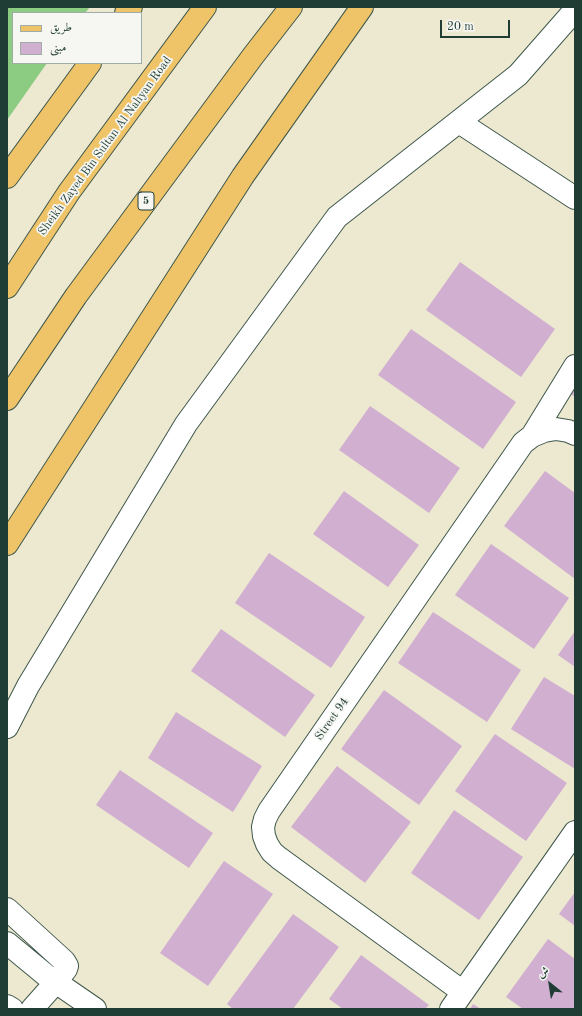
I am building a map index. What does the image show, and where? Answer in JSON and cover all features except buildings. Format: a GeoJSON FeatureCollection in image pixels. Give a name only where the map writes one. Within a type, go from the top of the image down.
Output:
{"type":"FeatureCollection","features":[{"type":"Feature","properties":{"kind":"main road","name":"Sheikh Zayed Bin Sultan Al Nahyan Road"},"geometry":{"type":"LineString","coordinates":[[7,287],[69,192],[205,7]]}},
{"type":"Feature","properties":{"kind":"main road","name":"5"},"geometry":{"type":"LineString","coordinates":[[7,399],[76,296],[253,56],[291,7]]}},
{"type":"Feature","properties":{"kind":"main road"},"geometry":{"type":"LineString","coordinates":[[7,544],[243,176],[362,7]]}},
{"type":"Feature","properties":{"kind":"main road"},"geometry":{"type":"LineString","coordinates":[[7,177],[89,64]]}},
{"type":"Feature","properties":{"kind":"street"},"geometry":{"type":"LineString","coordinates":[[7,727],[28,686],[186,424],[337,217],[518,75],[575,10]]}},
{"type":"Feature","properties":{"kind":"street"},"geometry":{"type":"LineString","coordinates":[[459,122],[575,198]]}},
{"type":"Feature","properties":{"kind":"street"},"geometry":{"type":"LineString","coordinates":[[532,436],[575,366]]}},
{"type":"Feature","properties":{"kind":"street","name":"Street 94"},"geometry":{"type":"LineString","coordinates":[[575,434],[556,429],[544,431],[532,436],[523,443],[269,811],[265,818],[263,827],[264,836],[272,852],[457,1000],[575,832]]}},
{"type":"Feature","properties":{"kind":"street"},"geometry":{"type":"LineString","coordinates":[[7,909],[64,960],[67,966],[56,982],[32,1009]]}},
{"type":"Feature","properties":{"kind":"street"},"geometry":{"type":"LineString","coordinates":[[7,943],[34,967]]}},
{"type":"Feature","properties":{"kind":"street"},"geometry":{"type":"LineString","coordinates":[[7,953],[34,967],[95,1009]]}},
{"type":"Feature","properties":{"kind":"street"},"geometry":{"type":"LineString","coordinates":[[7,1006],[12,1009]]}},
{"type":"Feature","properties":{"kind":"green space"},"geometry":{"type":"Polygon","coordinates":[[[7,7],[90,7],[86,12],[12,12],[12,64],[46,64],[7,120],[7,7]]]}}]}
